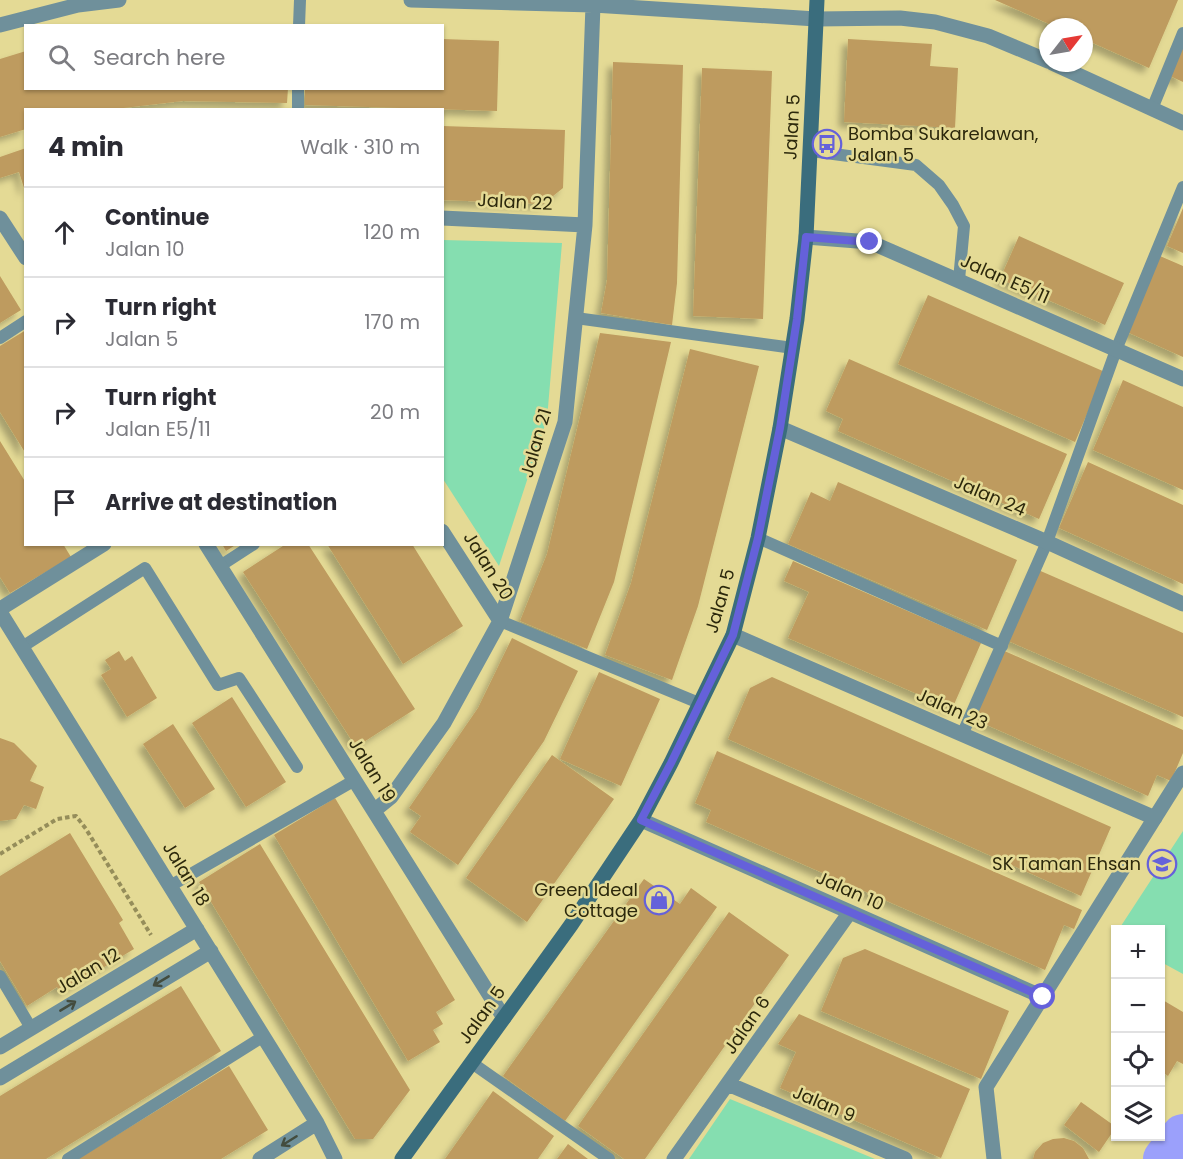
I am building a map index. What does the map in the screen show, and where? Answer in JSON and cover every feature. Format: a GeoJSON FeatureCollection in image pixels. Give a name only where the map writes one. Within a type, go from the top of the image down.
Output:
{"type":"FeatureCollection","features":[{"type":"Feature","properties":{"kind":"street"},"geometry":{"type":"LineString","coordinates":[[0,25],[78,5],[119,0]]}},
{"type":"Feature","properties":{"kind":"street"},"geometry":{"type":"LineString","coordinates":[[411,0],[511,1],[816,19],[900,18],[934,22],[988,36],[1039,57]]}},
{"type":"Feature","properties":{"kind":"street","name":"Jalan 5"},"geometry":{"type":"LineString","coordinates":[[402,1159],[571,925],[641,820],[733,635],[758,538],[793,348],[806,237],[817,0]]}},
{"type":"Feature","properties":{"kind":"street","name":"Jalan 21"},"geometry":{"type":"LineString","coordinates":[[375,810],[391,797],[444,723],[500,621],[565,422],[585,225],[593,5]]}},
{"type":"Feature","properties":{"kind":"street"},"geometry":{"type":"LineString","coordinates":[[1072,72],[1183,123]]}},
{"type":"Feature","properties":{"kind":"street"},"geometry":{"type":"LineString","coordinates":[[0,218],[24,254]]}},
{"type":"Feature","properties":{"kind":"street","name":"Jalan 22"},"geometry":{"type":"LineString","coordinates":[[444,218],[585,225]]}},
{"type":"Feature","properties":{"kind":"street","name":"Jalan E5/11"},"geometry":{"type":"LineString","coordinates":[[806,237],[870,242],[1183,379]]}},
{"type":"Feature","properties":{"kind":"street","name":"Jalan 24"},"geometry":{"type":"LineString","coordinates":[[780,428],[1047,542],[1183,604]]}},
{"type":"Feature","properties":{"kind":"street","name":"Jalan 20"},"geometry":{"type":"LineString","coordinates":[[444,534],[500,621]]}},
{"type":"Feature","properties":{"kind":"street"},"geometry":{"type":"LineString","coordinates":[[0,610],[101,546]]}},
{"type":"Feature","properties":{"kind":"street","name":"Jalan 19"},"geometry":{"type":"LineString","coordinates":[[208,546],[504,1018]]}},
{"type":"Feature","properties":{"kind":"street","name":"Jalan 18"},"geometry":{"type":"LineString","coordinates":[[0,610],[264,1036],[317,1123],[335,1159]]}},
{"type":"Feature","properties":{"kind":"street","name":"Jalan 23"},"geometry":{"type":"LineString","coordinates":[[733,635],[1155,818]]}},
{"type":"Feature","properties":{"kind":"street"},"geometry":{"type":"LineString","coordinates":[[994,1159],[986,1087],[1183,773]]}},
{"type":"Feature","properties":{"kind":"street","name":"Jalan 10"},"geometry":{"type":"LineString","coordinates":[[641,820],[1043,997]]}},
{"type":"Feature","properties":{"kind":"street","name":"Jalan 6"},"geometry":{"type":"LineString","coordinates":[[674,1159],[850,912]]}},
{"type":"Feature","properties":{"kind":"street","name":"Jalan 12"},"geometry":{"type":"LineString","coordinates":[[0,1047],[197,929]]}},
{"type":"Feature","properties":{"kind":"street"},"geometry":{"type":"LineString","coordinates":[[0,1078],[211,951]]}},
{"type":"Feature","properties":{"kind":"street","name":"Jalan 9"},"geometry":{"type":"LineString","coordinates":[[728,1084],[906,1159]]}},
{"type":"Feature","properties":{"kind":"street"},"geometry":{"type":"LineString","coordinates":[[260,1159],[317,1123]]}},
{"type":"Feature","properties":{"kind":"lane"},"geometry":{"type":"LineString","coordinates":[[299,24],[300,0]]}},
{"type":"Feature","properties":{"kind":"lane"},"geometry":{"type":"LineString","coordinates":[[1152,109],[1183,33]]}},
{"type":"Feature","properties":{"kind":"lane"},"geometry":{"type":"LineString","coordinates":[[298,90],[298,108]]}},
{"type":"Feature","properties":{"kind":"lane"},"geometry":{"type":"LineString","coordinates":[[811,151],[916,165],[939,185],[964,226],[960,280]]}},
{"type":"Feature","properties":{"kind":"lane"},"geometry":{"type":"LineString","coordinates":[[962,735],[1047,542],[1116,350],[1183,188]]}},
{"type":"Feature","properties":{"kind":"lane"},"geometry":{"type":"LineString","coordinates":[[576,318],[793,348]]}},
{"type":"Feature","properties":{"kind":"lane"},"geometry":{"type":"LineString","coordinates":[[0,338],[24,322]]}},
{"type":"Feature","properties":{"kind":"lane"},"geometry":{"type":"LineString","coordinates":[[758,538],[1002,646]]}},
{"type":"Feature","properties":{"kind":"lane"},"geometry":{"type":"LineString","coordinates":[[220,566],[251,546]]}},
{"type":"Feature","properties":{"kind":"lane"},"geometry":{"type":"LineString","coordinates":[[22,647],[145,568],[218,685],[238,678],[297,767]]}},
{"type":"Feature","properties":{"kind":"lane"},"geometry":{"type":"LineString","coordinates":[[500,621],[699,703]]}},
{"type":"Feature","properties":{"kind":"lane"},"geometry":{"type":"LineString","coordinates":[[170,886],[355,780]]}},
{"type":"Feature","properties":{"kind":"lane"},"geometry":{"type":"LineString","coordinates":[[0,976],[31,1028]]}},
{"type":"Feature","properties":{"kind":"lane"},"geometry":{"type":"LineString","coordinates":[[68,1159],[264,1036]]}},
{"type":"Feature","properties":{"kind":"lane"},"geometry":{"type":"LineString","coordinates":[[472,1063],[609,1159]]}},
{"type":"Feature","properties":{"kind":"path"},"geometry":{"type":"LineString","coordinates":[[0,855],[57,819],[76,816],[161,950]]}},
{"type":"Feature","properties":{"kind":"green space"},"geometry":{"type":"Polygon","coordinates":[[[444,240],[562,243],[547,419],[499,566],[444,481],[444,240]]]}},
{"type":"Feature","properties":{"kind":"green space"},"geometry":{"type":"Polygon","coordinates":[[[1183,831],[1183,974],[1165,964],[1165,925],[1122,925],[1183,831]]]}},
{"type":"Feature","properties":{"kind":"green space"},"geometry":{"type":"Polygon","coordinates":[[[730,1099],[875,1159],[689,1159],[730,1099]]]}},
{"type":"Feature","properties":{"kind":"building"},"geometry":{"type":"Polygon","coordinates":[[[995,0],[1178,0],[1149,68],[1093,43],[1093,18],[1039,19],[995,0]]]}},
{"type":"Feature","properties":{"kind":"building"},"geometry":{"type":"Polygon","coordinates":[[[444,39],[499,41],[497,111],[305,105],[305,90],[444,90],[444,39]]]}},
{"type":"Feature","properties":{"kind":"building"},"geometry":{"type":"Polygon","coordinates":[[[848,39],[932,44],[930,66],[958,68],[955,128],[844,122],[848,39]]]}},
{"type":"Feature","properties":{"kind":"building"},"geometry":{"type":"Polygon","coordinates":[[[1183,40],[1183,82],[1168,75],[1183,40]]]}},
{"type":"Feature","properties":{"kind":"building"},"geometry":{"type":"Polygon","coordinates":[[[24,52],[24,90],[288,90],[287,103],[183,101],[123,108],[24,108],[24,130],[0,137],[0,59],[24,52]]]}},
{"type":"Feature","properties":{"kind":"building"},"geometry":{"type":"Polygon","coordinates":[[[613,62],[683,65],[677,283],[672,325],[601,313],[607,280],[613,62]]]}},
{"type":"Feature","properties":{"kind":"building"},"geometry":{"type":"Polygon","coordinates":[[[702,68],[772,71],[763,319],[693,316],[702,68]]]}},
{"type":"Feature","properties":{"kind":"building"},"geometry":{"type":"Polygon","coordinates":[[[444,126],[565,130],[563,188],[543,204],[444,200],[444,126]]]}},
{"type":"Feature","properties":{"kind":"building"},"geometry":{"type":"Polygon","coordinates":[[[24,149],[24,188],[19,172],[0,178],[0,157],[24,149]]]}},
{"type":"Feature","properties":{"kind":"building"},"geometry":{"type":"Polygon","coordinates":[[[1183,208],[1183,253],[1167,246],[1183,208]]]}},
{"type":"Feature","properties":{"kind":"building"},"geometry":{"type":"Polygon","coordinates":[[[1019,236],[1124,283],[1105,325],[1000,279],[1019,236]]]}},
{"type":"Feature","properties":{"kind":"building"},"geometry":{"type":"Polygon","coordinates":[[[1160,256],[1183,266],[1183,357],[1127,332],[1160,256]]]}},
{"type":"Feature","properties":{"kind":"building"},"geometry":{"type":"Polygon","coordinates":[[[0,276],[21,310],[0,323],[0,276]]]}},
{"type":"Feature","properties":{"kind":"building"},"geometry":{"type":"Polygon","coordinates":[[[928,295],[1105,372],[1075,442],[898,364],[928,295]]]}},
{"type":"Feature","properties":{"kind":"building"},"geometry":{"type":"Polygon","coordinates":[[[24,331],[24,451],[0,412],[0,346],[24,331]]]}},
{"type":"Feature","properties":{"kind":"building"},"geometry":{"type":"Polygon","coordinates":[[[600,333],[671,342],[614,582],[587,649],[520,621],[547,554],[600,333]]]}},
{"type":"Feature","properties":{"kind":"building"},"geometry":{"type":"Polygon","coordinates":[[[690,349],[759,366],[698,606],[672,680],[605,655],[631,583],[690,349]]]}},
{"type":"Feature","properties":{"kind":"building"},"geometry":{"type":"Polygon","coordinates":[[[849,359],[1067,454],[1039,519],[838,431],[843,419],[826,411],[849,359]]]}},
{"type":"Feature","properties":{"kind":"building"},"geometry":{"type":"Polygon","coordinates":[[[1123,380],[1183,407],[1183,490],[1093,450],[1123,380]]]}},
{"type":"Feature","properties":{"kind":"building"},"geometry":{"type":"Polygon","coordinates":[[[0,441],[24,480],[24,546],[64,546],[71,557],[10,593],[0,577],[0,441]]]}},
{"type":"Feature","properties":{"kind":"building"},"geometry":{"type":"Polygon","coordinates":[[[1088,462],[1183,505],[1183,584],[1059,528],[1088,462]]]}},
{"type":"Feature","properties":{"kind":"building"},"geometry":{"type":"Polygon","coordinates":[[[838,482],[1017,560],[987,630],[788,544],[811,492],[830,501],[838,482]]]}},
{"type":"Feature","properties":{"kind":"building"},"geometry":{"type":"Polygon","coordinates":[[[223,546],[234,546],[226,551],[223,546]]]}},
{"type":"Feature","properties":{"kind":"building"},"geometry":{"type":"Polygon","coordinates":[[[283,546],[309,546],[415,709],[356,747],[243,572],[283,546]]]}},
{"type":"Feature","properties":{"kind":"building"},"geometry":{"type":"Polygon","coordinates":[[[328,546],[413,546],[463,626],[403,664],[328,546]]]}},
{"type":"Feature","properties":{"kind":"building"},"geometry":{"type":"Polygon","coordinates":[[[793,561],[981,643],[952,709],[788,638],[809,592],[784,581],[793,561]]]}},
{"type":"Feature","properties":{"kind":"building"},"geometry":{"type":"Polygon","coordinates":[[[1036,569],[1183,633],[1183,717],[1006,640],[1036,569]]]}},
{"type":"Feature","properties":{"kind":"building"},"geometry":{"type":"Polygon","coordinates":[[[512,638],[578,671],[544,741],[458,865],[410,832],[421,816],[409,808],[478,708],[512,638]]]}},
{"type":"Feature","properties":{"kind":"building"},"geometry":{"type":"Polygon","coordinates":[[[1000,649],[1183,730],[1183,753],[1171,781],[1157,775],[1148,796],[971,718],[1000,649]]]}},
{"type":"Feature","properties":{"kind":"building"},"geometry":{"type":"Polygon","coordinates":[[[119,651],[125,661],[132,656],[157,698],[127,717],[101,675],[111,669],[105,660],[119,651]]]}},
{"type":"Feature","properties":{"kind":"building"},"geometry":{"type":"Polygon","coordinates":[[[599,672],[660,699],[621,786],[560,759],[599,672]]]}},
{"type":"Feature","properties":{"kind":"building"},"geometry":{"type":"Polygon","coordinates":[[[772,677],[1111,827],[1081,896],[728,739],[750,688],[772,677]]]}},
{"type":"Feature","properties":{"kind":"building"},"geometry":{"type":"Polygon","coordinates":[[[232,697],[286,782],[246,807],[192,723],[232,697]]]}},
{"type":"Feature","properties":{"kind":"building"},"geometry":{"type":"Polygon","coordinates":[[[173,724],[215,789],[185,808],[143,744],[173,724]]]}},
{"type":"Feature","properties":{"kind":"building"},"geometry":{"type":"Polygon","coordinates":[[[0,738],[14,743],[37,766],[30,781],[44,787],[36,809],[24,805],[16,819],[0,821],[0,738]]]}},
{"type":"Feature","properties":{"kind":"building"},"geometry":{"type":"Polygon","coordinates":[[[717,751],[1082,910],[1074,929],[1064,925],[1045,970],[706,822],[711,810],[695,803],[717,751]]]}},
{"type":"Feature","properties":{"kind":"building"},"geometry":{"type":"Polygon","coordinates":[[[552,755],[614,799],[527,922],[466,878],[552,755]]]}},
{"type":"Feature","properties":{"kind":"building"},"geometry":{"type":"Polygon","coordinates":[[[335,798],[455,1000],[436,1012],[443,1024],[433,1030],[440,1042],[408,1061],[274,835],[335,798]]]}},
{"type":"Feature","properties":{"kind":"building"},"geometry":{"type":"Polygon","coordinates":[[[70,833],[123,920],[119,923],[134,949],[61,993],[57,987],[27,1006],[0,961],[0,876],[70,833]]]}},
{"type":"Feature","properties":{"kind":"building"},"geometry":{"type":"Polygon","coordinates":[[[260,844],[410,1090],[373,1139],[355,1139],[199,882],[260,844]]]}},
{"type":"Feature","properties":{"kind":"building"},"geometry":{"type":"Polygon","coordinates":[[[644,879],[680,904],[691,888],[717,907],[565,1121],[503,1076],[644,879]]]}},
{"type":"Feature","properties":{"kind":"building"},"geometry":{"type":"Polygon","coordinates":[[[729,912],[789,955],[645,1159],[624,1159],[578,1126],[729,912]]]}},
{"type":"Feature","properties":{"kind":"building"},"geometry":{"type":"Polygon","coordinates":[[[865,949],[1009,1011],[981,1079],[821,1011],[843,958],[865,949]]]}},
{"type":"Feature","properties":{"kind":"building"},"geometry":{"type":"Polygon","coordinates":[[[181,986],[221,1051],[46,1159],[0,1159],[0,1096],[181,986]]]}},
{"type":"Feature","properties":{"kind":"building"},"geometry":{"type":"Polygon","coordinates":[[[1165,1001],[1183,1012],[1183,1064],[1177,1061],[1168,1076],[1165,1074],[1165,1001]]]}},
{"type":"Feature","properties":{"kind":"building"},"geometry":{"type":"Polygon","coordinates":[[[799,1014],[970,1089],[941,1158],[780,1088],[796,1052],[778,1044],[799,1014]]]}},
{"type":"Feature","properties":{"kind":"building"},"geometry":{"type":"Polygon","coordinates":[[[229,1066],[268,1130],[221,1159],[78,1159],[229,1066]]]}},
{"type":"Feature","properties":{"kind":"building"},"geometry":{"type":"Polygon","coordinates":[[[493,1091],[554,1136],[538,1159],[445,1159],[493,1091]]]}},
{"type":"Feature","properties":{"kind":"building"},"geometry":{"type":"Polygon","coordinates":[[[1081,1102],[1111,1123],[1111,1134],[1099,1152],[1064,1125],[1081,1102]]]}},
{"type":"Feature","properties":{"kind":"building"},"geometry":{"type":"Polygon","coordinates":[[[1064,1138],[1074,1141],[1083,1148],[1089,1159],[1033,1159],[1035,1152],[1043,1143],[1064,1138]]]}},
{"type":"Feature","properties":{"kind":"building"},"geometry":{"type":"Polygon","coordinates":[[[568,1144],[588,1159],[557,1159],[568,1144]]]}},
{"type":"Feature","properties":{"kind":"waterway"},"geometry":{"type":"LineString","coordinates":[[1165,1159],[1183,1136]]}},
{"type":"Feature","properties":{"kind":"place","name":"Bomba Sukarelawan, Jalan 5"},"geometry":{"type":"Point","coordinates":[827,144]}},
{"type":"Feature","properties":{"kind":"place","name":"SK Taman Ehsan"},"geometry":{"type":"Point","coordinates":[1162,864]}},
{"type":"Feature","properties":{"kind":"place","name":"Green Ideal Cottage"},"geometry":{"type":"Point","coordinates":[659,900]}},
{"type":"Feature","properties":{"kind":"route"},"geometry":{"type":"LineString","coordinates":[[870,242],[806,237],[797,319],[780,428],[758,538],[733,635],[641,820],[1043,997]]}}]}
